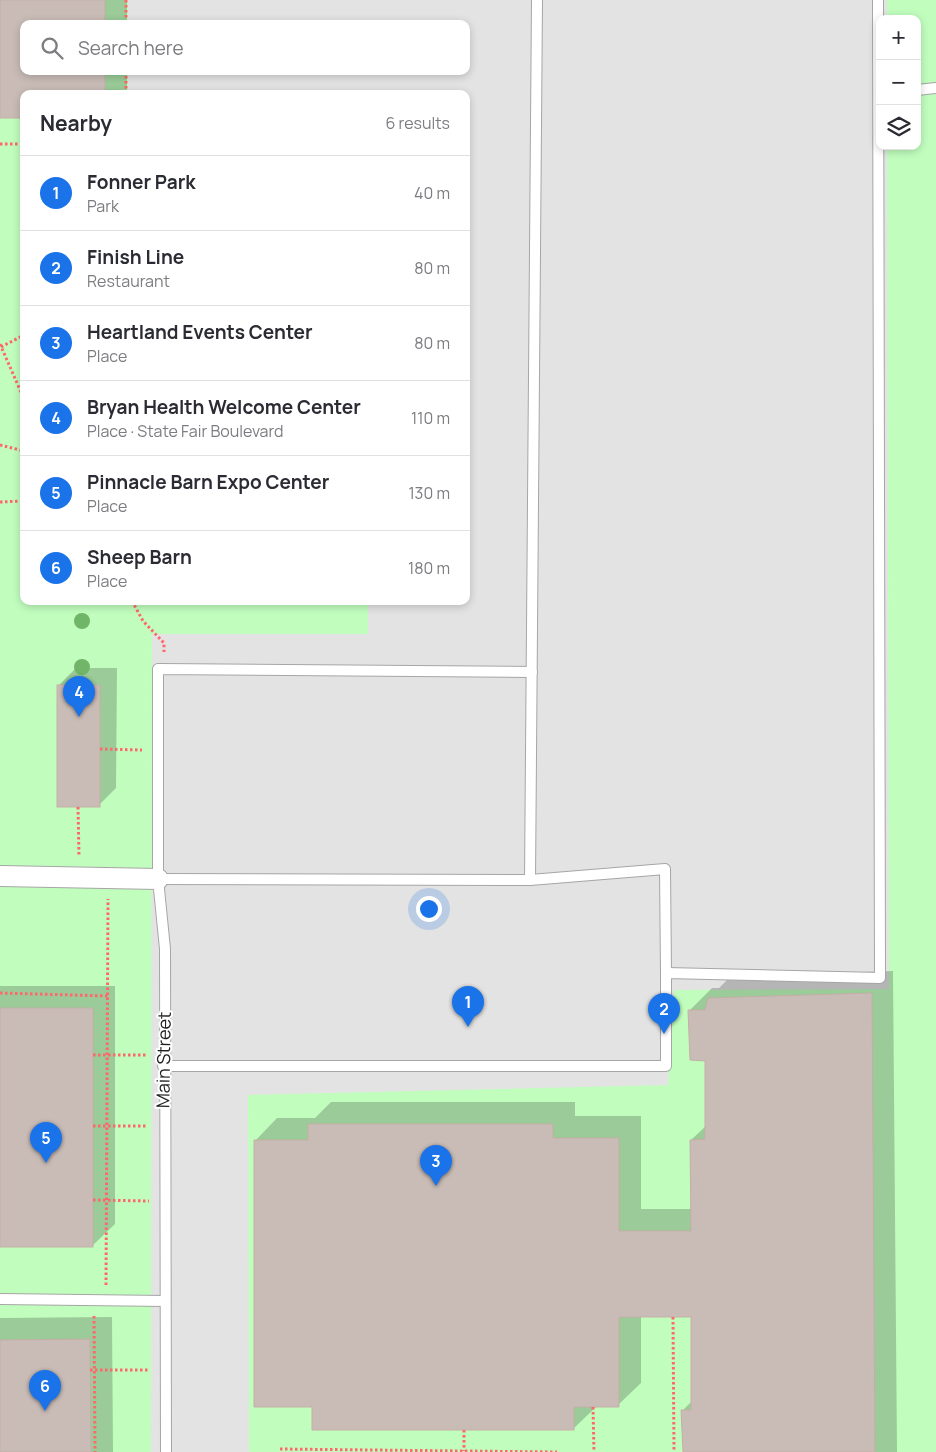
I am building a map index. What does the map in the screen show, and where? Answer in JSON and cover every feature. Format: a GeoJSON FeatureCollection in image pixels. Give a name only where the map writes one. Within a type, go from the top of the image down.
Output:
{"type":"FeatureCollection","features":[{"type":"Feature","properties":{"kind":"street"},"geometry":{"type":"LineString","coordinates":[[0,876],[158,879]]}},
{"type":"Feature","properties":{"kind":"lane"},"geometry":{"type":"LineString","coordinates":[[530,880],[537,0]]}},
{"type":"Feature","properties":{"kind":"lane"},"geometry":{"type":"LineString","coordinates":[[878,0],[879,60]]}},
{"type":"Feature","properties":{"kind":"lane"},"geometry":{"type":"LineString","coordinates":[[921,90],[936,88]]}},
{"type":"Feature","properties":{"kind":"lane"},"geometry":{"type":"LineString","coordinates":[[666,974],[880,978],[879,105]]}},
{"type":"Feature","properties":{"kind":"lane"},"geometry":{"type":"LineString","coordinates":[[161,669],[532,672]]}},
{"type":"Feature","properties":{"kind":"lane","name":"Main Street"},"geometry":{"type":"LineString","coordinates":[[161,669],[157,750],[158,879],[165,949],[163,1066],[166,1452]]}},
{"type":"Feature","properties":{"kind":"lane"},"geometry":{"type":"LineString","coordinates":[[158,879],[530,880],[665,869],[666,1066],[163,1066]]}},
{"type":"Feature","properties":{"kind":"lane"},"geometry":{"type":"LineString","coordinates":[[0,1299],[166,1301]]}},
{"type":"Feature","properties":{"kind":"path"},"geometry":{"type":"LineString","coordinates":[[126,0],[126,20]]}},
{"type":"Feature","properties":{"kind":"path"},"geometry":{"type":"LineString","coordinates":[[126,75],[126,90]]}},
{"type":"Feature","properties":{"kind":"path"},"geometry":{"type":"LineString","coordinates":[[0,144],[20,144]]}},
{"type":"Feature","properties":{"kind":"path"},"geometry":{"type":"LineString","coordinates":[[20,337],[1,345],[20,390]]}},
{"type":"Feature","properties":{"kind":"path"},"geometry":{"type":"LineString","coordinates":[[0,445],[20,450]]}},
{"type":"Feature","properties":{"kind":"path"},"geometry":{"type":"LineString","coordinates":[[0,502],[20,502]]}},
{"type":"Feature","properties":{"kind":"path"},"geometry":{"type":"LineString","coordinates":[[134,605],[143,621],[164,644],[161,669]]}},
{"type":"Feature","properties":{"kind":"path"},"geometry":{"type":"LineString","coordinates":[[100,749],[157,750]]}},
{"type":"Feature","properties":{"kind":"path"},"geometry":{"type":"LineString","coordinates":[[78,807],[79,878]]}},
{"type":"Feature","properties":{"kind":"path"},"geometry":{"type":"LineString","coordinates":[[106,1300],[108,878]]}},
{"type":"Feature","properties":{"kind":"path"},"geometry":{"type":"LineString","coordinates":[[0,993],[108,996]]}},
{"type":"Feature","properties":{"kind":"path"},"geometry":{"type":"LineString","coordinates":[[93,1054],[164,1055]]}},
{"type":"Feature","properties":{"kind":"path"},"geometry":{"type":"LineString","coordinates":[[93,1126],[164,1127]]}},
{"type":"Feature","properties":{"kind":"path"},"geometry":{"type":"LineString","coordinates":[[93,1200],[164,1202]]}},
{"type":"Feature","properties":{"kind":"path"},"geometry":{"type":"LineString","coordinates":[[94,1300],[92,1370],[95,1452]]}},
{"type":"Feature","properties":{"kind":"path"},"geometry":{"type":"LineString","coordinates":[[673,1317],[674,1452]]}},
{"type":"Feature","properties":{"kind":"path"},"geometry":{"type":"LineString","coordinates":[[92,1370],[166,1370]]}},
{"type":"Feature","properties":{"kind":"path"},"geometry":{"type":"LineString","coordinates":[[593,1406],[594,1452]]}},
{"type":"Feature","properties":{"kind":"path"},"geometry":{"type":"LineString","coordinates":[[464,1430],[464,1452]]}},
{"type":"Feature","properties":{"kind":"path"},"geometry":{"type":"LineString","coordinates":[[280,1449],[557,1452]]}},
{"type":"Feature","properties":{"kind":"green space"},"geometry":{"type":"Polygon","coordinates":[[[0,0],[936,0],[936,1452],[0,1452],[0,0]]]}},
{"type":"Feature","properties":{"kind":"shaded area"},"geometry":{"type":"Polygon","coordinates":[[[128,0],[887,0],[887,15],[876,15],[876,150],[887,150],[889,989],[674,990],[668,1085],[248,1095],[249,1452],[151,1452],[152,634],[368,634],[368,605],[470,605],[470,90],[128,90],[128,75],[470,75],[470,20],[128,20],[128,0]]]}},
{"type":"Feature","properties":{"kind":"building"},"geometry":{"type":"Polygon","coordinates":[[[0,0],[105,0],[105,20],[20,20],[20,75],[105,75],[105,90],[20,90],[20,118],[0,118],[0,0]]]}},
{"type":"Feature","properties":{"kind":"building"},"geometry":{"type":"Polygon","coordinates":[[[57,685],[100,685],[100,807],[57,807],[57,685]]]}},
{"type":"Feature","properties":{"kind":"building"},"geometry":{"type":"Polygon","coordinates":[[[872,993],[875,1452],[683,1452],[681,1410],[691,1410],[691,1317],[619,1317],[619,1407],[574,1407],[574,1430],[312,1430],[312,1407],[254,1407],[254,1140],[308,1140],[308,1124],[553,1124],[553,1138],[619,1138],[619,1231],[691,1231],[690,1140],[705,1139],[705,1061],[690,1060],[688,1010],[705,1010],[708,998],[872,993]]]}},
{"type":"Feature","properties":{"kind":"building"},"geometry":{"type":"Polygon","coordinates":[[[0,1008],[93,1008],[93,1247],[0,1247],[0,1008]]]}},
{"type":"Feature","properties":{"kind":"building"},"geometry":{"type":"Polygon","coordinates":[[[90,1339],[91,1452],[0,1452],[0,1340],[90,1339]]]}},
{"type":"Feature","properties":{"kind":"place","name":"Bryan Health Welcome Center"},"geometry":{"type":"Point","coordinates":[79,717]}},
{"type":"Feature","properties":{"kind":"place","name":"Fonner Park"},"geometry":{"type":"Point","coordinates":[468,1027]}},
{"type":"Feature","properties":{"kind":"place","name":"Finish Line"},"geometry":{"type":"Point","coordinates":[664,1034]}},
{"type":"Feature","properties":{"kind":"place","name":"Pinnacle Barn Expo Center"},"geometry":{"type":"Point","coordinates":[46,1163]}},
{"type":"Feature","properties":{"kind":"place","name":"Heartland Events Center"},"geometry":{"type":"Point","coordinates":[436,1186]}},
{"type":"Feature","properties":{"kind":"place","name":"Sheep Barn"},"geometry":{"type":"Point","coordinates":[45,1411]}}]}
